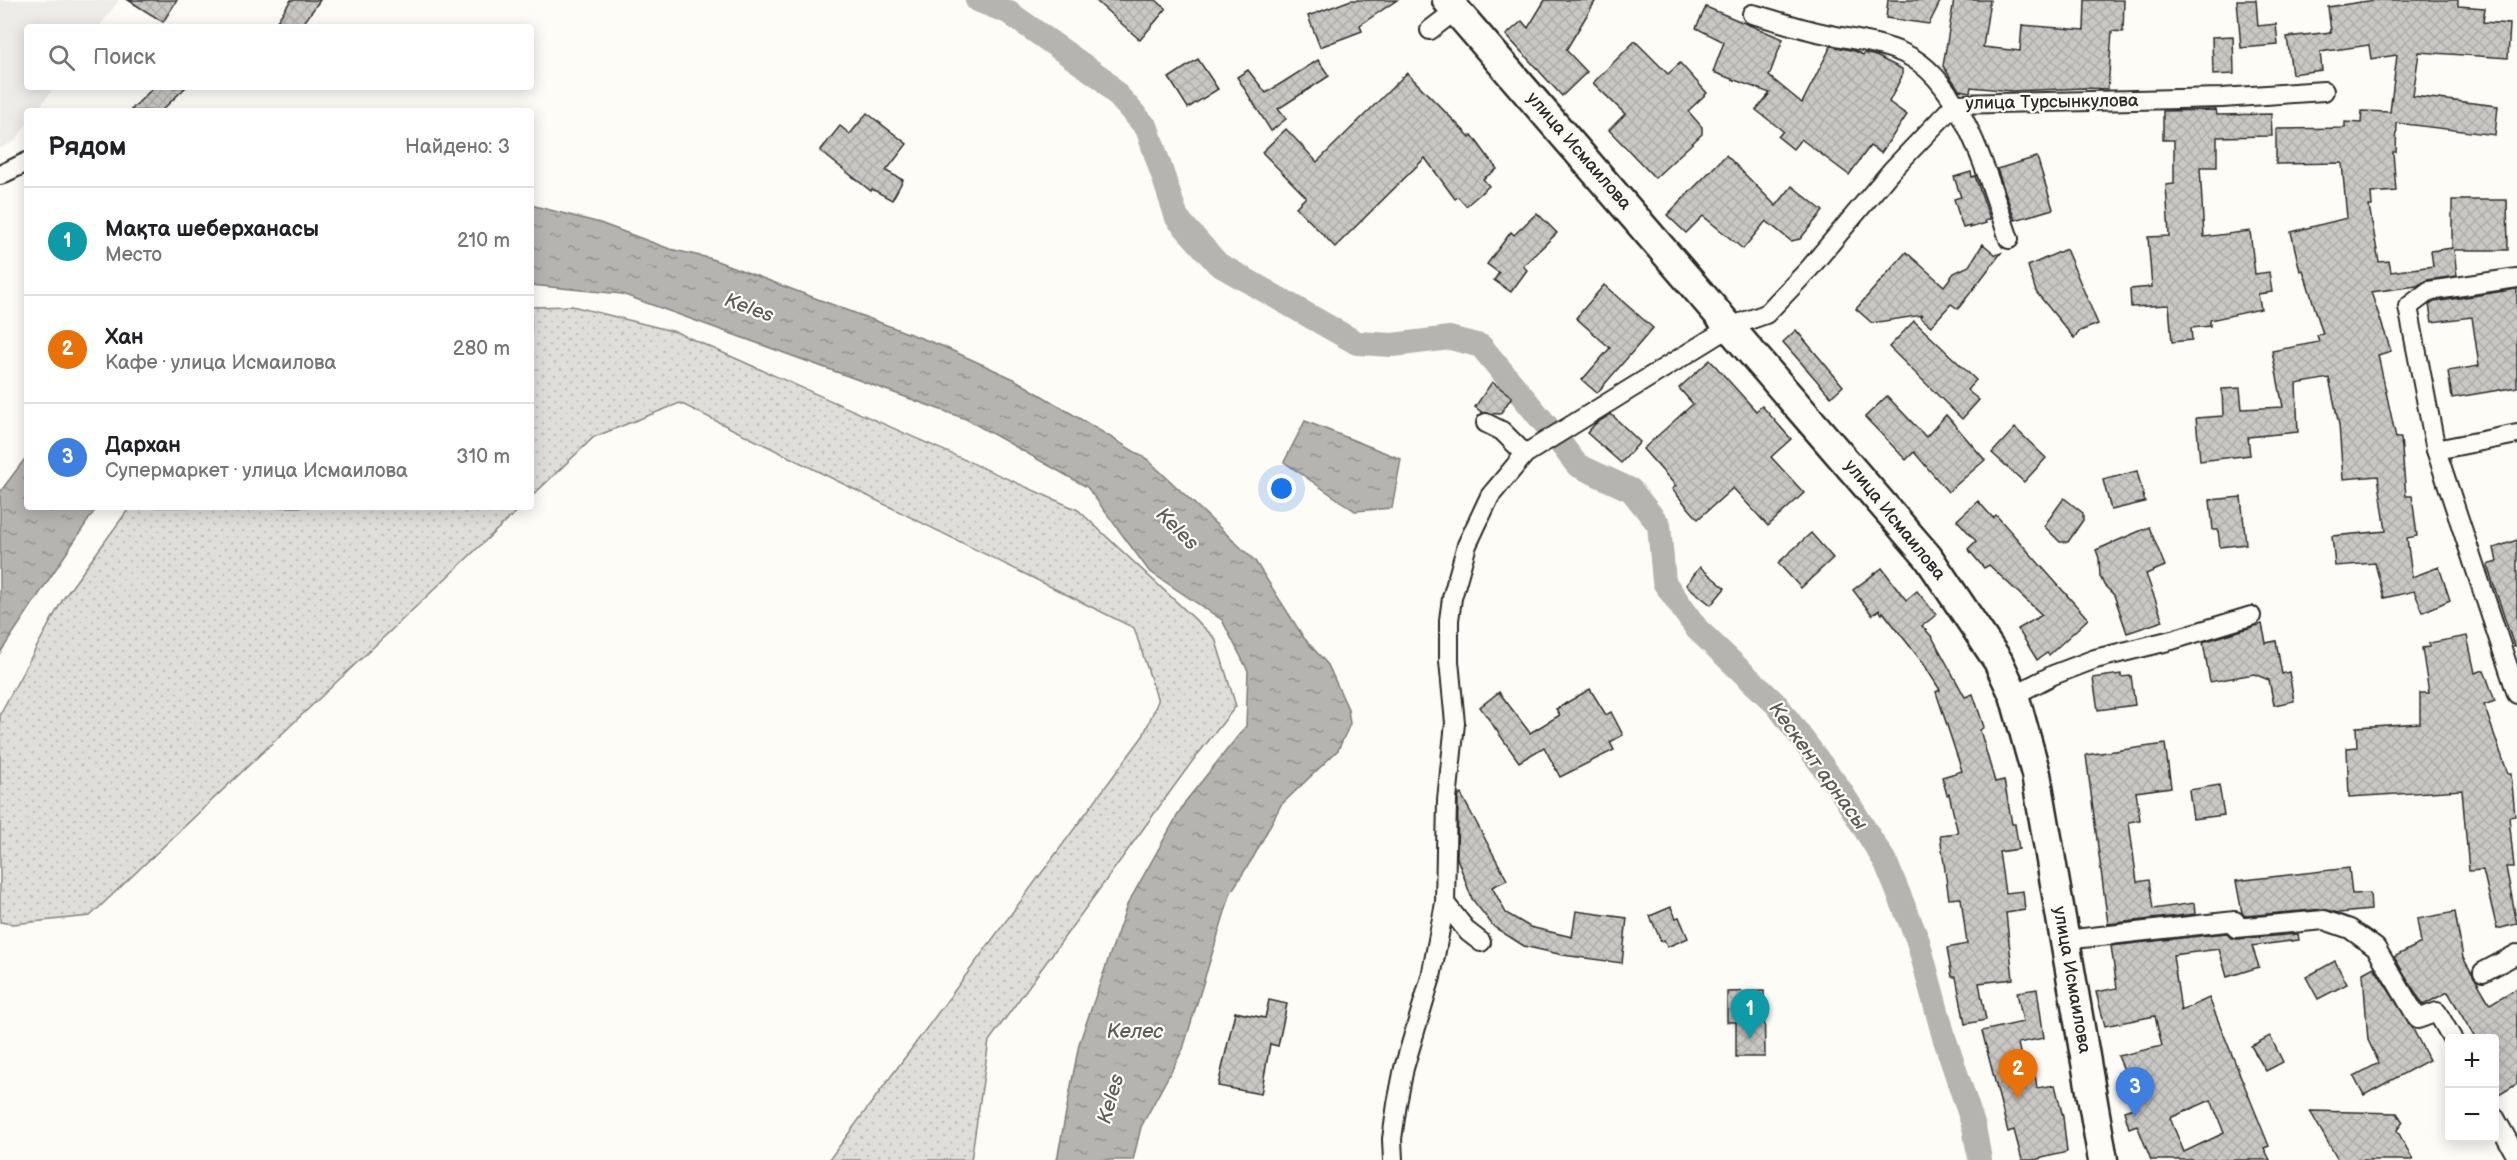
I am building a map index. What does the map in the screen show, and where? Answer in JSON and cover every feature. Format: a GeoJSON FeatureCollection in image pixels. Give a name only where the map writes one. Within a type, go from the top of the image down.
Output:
{"type":"FeatureCollection","features":[{"type":"Feature","properties":{"kind":"main road","name":"улица Исмаилова"},"geometry":{"type":"LineString","coordinates":[[1452,5],[1732,326],[1928,557],[1998,661],[2014,695],[2036,774],[2103,1160]]}},
{"type":"Feature","properties":{"kind":"street"},"geometry":{"type":"LineString","coordinates":[[1430,30],[1452,5]]}},
{"type":"Feature","properties":{"kind":"street"},"geometry":{"type":"LineString","coordinates":[[1752,14],[1811,31],[1904,53],[1923,66],[1940,82],[1970,129],[2009,239]]}},
{"type":"Feature","properties":{"kind":"street","name":"улица Турсынкулова"},"geometry":{"type":"LineString","coordinates":[[1393,1160],[1392,1139],[1396,1104],[1404,1068],[1431,977],[1445,903],[1447,800],[1455,723],[1449,661],[1452,598],[1467,545],[1490,496],[1525,454],[1732,326],[1766,314],[1809,269],[1892,170],[1954,104],[2222,98],[2324,91]]}},
{"type":"Feature","properties":{"kind":"street"},"geometry":{"type":"LineString","coordinates":[[0,175],[24,163]]}},
{"type":"Feature","properties":{"kind":"street"},"geometry":{"type":"LineString","coordinates":[[2517,278],[2429,291],[2408,308],[2436,450],[2517,694]]}},
{"type":"Feature","properties":{"kind":"street"},"geometry":{"type":"LineString","coordinates":[[1486,423],[1502,430],[1525,454]]}},
{"type":"Feature","properties":{"kind":"street"},"geometry":{"type":"LineString","coordinates":[[2436,450],[2517,434]]}},
{"type":"Feature","properties":{"kind":"street"},"geometry":{"type":"LineString","coordinates":[[2014,695],[2054,675],[2095,659],[2172,640],[2251,616]]}},
{"type":"Feature","properties":{"kind":"street"},"geometry":{"type":"LineString","coordinates":[[1445,903],[1468,932],[1481,942]]}},
{"type":"Feature","properties":{"kind":"street"},"geometry":{"type":"LineString","coordinates":[[2065,940],[2235,921],[2236,928],[2324,920],[2350,929],[2376,948],[2418,1019],[2437,1012],[2450,1034]]}},
{"type":"Feature","properties":{"kind":"street"},"geometry":{"type":"LineString","coordinates":[[2483,972],[2517,954]]}},
{"type":"Feature","properties":{"kind":"street"},"geometry":{"type":"LineString","coordinates":[[2499,1125],[2517,1157]]}},
{"type":"Feature","properties":{"kind":"shaded area"},"geometry":{"type":"Polygon","coordinates":[[[0,0],[119,0],[101,24],[24,24],[24,90],[52,90],[39,108],[24,108],[24,128],[14,142],[0,148],[0,0]]]}},
{"type":"Feature","properties":{"kind":"shaded area"},"geometry":{"type":"Polygon","coordinates":[[[572,306],[676,332],[1078,510],[1215,638],[1236,706],[1191,763],[989,1041],[971,1160],[829,1160],[1143,736],[1158,701],[1134,628],[680,403],[594,437],[534,494],[534,307],[572,306]]]}},
{"type":"Feature","properties":{"kind":"shaded area"},"geometry":{"type":"Polygon","coordinates":[[[128,510],[518,510],[90,916],[13,924],[0,922],[0,714],[63,599],[128,510]]]}},
{"type":"Feature","properties":{"kind":"water","name":"Келес"},"geometry":{"type":"Polygon","coordinates":[[[534,206],[600,223],[670,249],[709,258],[942,346],[1014,379],[1147,459],[1255,561],[1304,638],[1328,665],[1348,709],[1350,724],[1338,750],[1281,805],[1254,856],[1231,892],[1183,1049],[1141,1127],[1133,1160],[1057,1160],[1079,1044],[1127,905],[1185,802],[1246,726],[1248,671],[1222,620],[1149,571],[1087,487],[966,419],[622,294],[534,285],[534,206]]]}},
{"type":"Feature","properties":{"kind":"water"},"geometry":{"type":"Polygon","coordinates":[[[1305,421],[1401,459],[1392,508],[1355,511],[1284,462],[1305,421]]]}},
{"type":"Feature","properties":{"kind":"water"},"geometry":{"type":"Polygon","coordinates":[[[24,460],[24,510],[95,510],[0,653],[0,492],[24,460]]]}},
{"type":"Feature","properties":{"kind":"building"},"geometry":{"type":"Polygon","coordinates":[[[128,0],[177,0],[163,22],[128,0]]]}},
{"type":"Feature","properties":{"kind":"building"},"geometry":{"type":"Polygon","coordinates":[[[291,0],[320,0],[303,24],[275,24],[291,0]]]}},
{"type":"Feature","properties":{"kind":"building"},"geometry":{"type":"Polygon","coordinates":[[[1095,0],[1156,0],[1166,9],[1140,40],[1095,0]]]}},
{"type":"Feature","properties":{"kind":"building"},"geometry":{"type":"Polygon","coordinates":[[[1351,0],[1397,0],[1360,25],[1362,31],[1320,47],[1308,16],[1351,0]]]}},
{"type":"Feature","properties":{"kind":"building"},"geometry":{"type":"Polygon","coordinates":[[[1545,0],[1596,0],[1566,50],[1587,72],[1562,96],[1506,35],[1522,21],[1528,28],[1545,0]]]}},
{"type":"Feature","properties":{"kind":"building"},"geometry":{"type":"Polygon","coordinates":[[[1888,0],[1941,0],[1929,24],[1886,18],[1888,0]]]}},
{"type":"Feature","properties":{"kind":"building"},"geometry":{"type":"Polygon","coordinates":[[[1954,0],[1990,0],[1983,47],[2020,51],[2022,25],[2084,30],[2085,0],[2124,0],[2123,32],[2112,31],[2108,89],[2012,91],[1971,87],[1970,92],[1959,90],[1943,66],[1954,0]]]}},
{"type":"Feature","properties":{"kind":"building"},"geometry":{"type":"Polygon","coordinates":[[[2237,0],[2256,0],[2258,26],[2276,24],[2278,45],[2241,48],[2237,0]]]}},
{"type":"Feature","properties":{"kind":"building"},"geometry":{"type":"Polygon","coordinates":[[[2375,0],[2458,0],[2458,6],[2485,8],[2483,22],[2510,24],[2508,58],[2419,52],[2413,96],[2498,106],[2495,135],[2397,123],[2396,152],[2393,152],[2396,191],[2371,193],[2372,206],[2369,206],[2379,262],[2389,261],[2391,272],[2433,266],[2431,251],[2452,248],[2452,200],[2507,200],[2508,250],[2454,250],[2457,276],[2427,280],[2417,286],[2371,292],[2391,351],[2378,355],[2396,438],[2401,438],[2406,496],[2412,496],[2417,536],[2407,538],[2412,577],[2439,567],[2450,600],[2423,612],[2414,591],[2384,598],[2375,563],[2335,566],[2332,536],[2386,531],[2378,476],[2343,479],[2339,425],[2329,378],[2296,384],[2298,432],[2248,437],[2250,455],[2200,461],[2196,418],[2223,416],[2222,389],[2240,388],[2242,409],[2283,407],[2272,351],[2319,342],[2317,335],[2323,334],[2303,270],[2300,271],[2291,232],[2347,218],[2342,163],[2276,164],[2276,129],[2345,128],[2345,122],[2361,123],[2362,111],[2390,112],[2397,55],[2371,59],[2369,45],[2320,52],[2322,70],[2292,74],[2287,37],[2331,32],[2328,7],[2375,0]]]}},
{"type":"Feature","properties":{"kind":"building"},"geometry":{"type":"Polygon","coordinates":[[[1706,7],[1783,39],[1769,76],[1802,103],[1831,46],[1863,55],[1864,53],[1876,56],[1902,69],[1902,76],[1889,102],[1907,115],[1881,153],[1870,146],[1849,175],[1801,139],[1793,149],[1778,137],[1783,131],[1756,110],[1770,93],[1713,72],[1724,42],[1696,28],[1706,7]]]}},
{"type":"Feature","properties":{"kind":"building"},"geometry":{"type":"Polygon","coordinates":[[[2233,36],[2234,74],[2213,75],[2212,37],[2233,36]]]}},
{"type":"Feature","properties":{"kind":"building"},"geometry":{"type":"Polygon","coordinates":[[[1635,41],[1668,74],[1680,63],[1707,93],[1688,111],[1702,127],[1702,134],[1655,178],[1609,130],[1625,114],[1593,83],[1635,41]]]}},
{"type":"Feature","properties":{"kind":"building"},"geometry":{"type":"Polygon","coordinates":[[[1198,59],[1218,89],[1188,108],[1169,78],[1198,59]]]}},
{"type":"Feature","properties":{"kind":"building"},"geometry":{"type":"Polygon","coordinates":[[[1318,60],[1329,76],[1278,109],[1286,119],[1271,131],[1237,77],[1248,70],[1266,93],[1318,60]]]}},
{"type":"Feature","properties":{"kind":"building"},"geometry":{"type":"Polygon","coordinates":[[[1407,73],[1470,137],[1472,135],[1497,169],[1483,179],[1489,186],[1466,206],[1458,197],[1455,199],[1425,158],[1335,247],[1296,207],[1306,197],[1262,152],[1286,129],[1317,162],[1407,73]]]}},
{"type":"Feature","properties":{"kind":"building"},"geometry":{"type":"Polygon","coordinates":[[[151,90],[183,90],[164,108],[133,108],[151,90]]]}},
{"type":"Feature","properties":{"kind":"building"},"geometry":{"type":"Polygon","coordinates":[[[2216,110],[2217,115],[2271,114],[2272,136],[2217,137],[2217,167],[2200,167],[2204,237],[2250,231],[2255,274],[2269,272],[2272,292],[2258,294],[2261,309],[2210,320],[2210,326],[2191,328],[2192,340],[2172,342],[2169,305],[2131,307],[2130,289],[2152,287],[2148,237],[2169,236],[2166,185],[2174,184],[2174,140],[2163,140],[2163,111],[2216,110]]]}},
{"type":"Feature","properties":{"kind":"building"},"geometry":{"type":"Polygon","coordinates":[[[867,113],[907,144],[886,171],[903,180],[892,200],[872,189],[871,191],[820,151],[840,126],[850,134],[867,113]]]}},
{"type":"Feature","properties":{"kind":"building"},"geometry":{"type":"Polygon","coordinates":[[[1726,155],[1776,206],[1792,186],[1823,211],[1800,239],[1791,241],[1766,221],[1743,249],[1703,216],[1686,233],[1667,215],[1726,155]]]}},
{"type":"Feature","properties":{"kind":"building"},"geometry":{"type":"Polygon","coordinates":[[[2037,157],[2053,209],[2015,220],[1997,169],[2037,157]]]}},
{"type":"Feature","properties":{"kind":"building"},"geometry":{"type":"Polygon","coordinates":[[[1971,172],[1972,177],[1975,176],[1990,219],[1985,221],[1986,223],[1963,228],[1954,199],[1961,197],[1954,177],[1971,172]]]}},
{"type":"Feature","properties":{"kind":"building"},"geometry":{"type":"Polygon","coordinates":[[[1537,213],[1557,233],[1523,266],[1527,270],[1511,292],[1494,280],[1499,273],[1487,264],[1511,232],[1514,235],[1537,213]]]}},
{"type":"Feature","properties":{"kind":"building"},"geometry":{"type":"Polygon","coordinates":[[[1983,244],[1996,255],[2001,253],[1958,309],[1951,304],[1931,326],[1920,317],[1922,315],[1872,323],[1856,309],[1906,252],[1944,286],[1954,273],[1969,266],[1983,244]]]}},
{"type":"Feature","properties":{"kind":"building"},"geometry":{"type":"Polygon","coordinates":[[[2066,249],[2098,324],[2080,331],[2074,338],[2036,292],[2028,266],[2066,249]]]}},
{"type":"Feature","properties":{"kind":"building"},"geometry":{"type":"Polygon","coordinates":[[[1604,285],[1653,328],[1597,393],[1582,380],[1610,348],[1576,318],[1604,285]]]}},
{"type":"Feature","properties":{"kind":"building"},"geometry":{"type":"Polygon","coordinates":[[[2517,289],[2517,387],[2452,398],[2448,371],[2479,366],[2472,317],[2432,322],[2429,305],[2434,302],[2517,289]]]}},
{"type":"Feature","properties":{"kind":"building"},"geometry":{"type":"Polygon","coordinates":[[[1914,321],[1976,380],[1967,390],[1979,400],[1962,419],[1889,347],[1914,321]]]}},
{"type":"Feature","properties":{"kind":"building"},"geometry":{"type":"Polygon","coordinates":[[[1796,330],[1843,386],[1831,397],[1783,342],[1796,330]]]}},
{"type":"Feature","properties":{"kind":"building"},"geometry":{"type":"Polygon","coordinates":[[[1710,360],[1756,411],[1762,406],[1791,439],[1771,457],[1804,493],[1768,526],[1733,488],[1698,519],[1672,489],[1676,486],[1643,449],[1693,404],[1679,388],[1710,360]]]}},
{"type":"Feature","properties":{"kind":"building"},"geometry":{"type":"Polygon","coordinates":[[[1492,382],[1512,397],[1500,414],[1483,413],[1475,407],[1492,382]]]}},
{"type":"Feature","properties":{"kind":"building"},"geometry":{"type":"Polygon","coordinates":[[[1887,396],[1926,437],[1946,415],[1985,460],[1948,492],[1914,452],[1906,460],[1865,417],[1887,396]]]}},
{"type":"Feature","properties":{"kind":"building"},"geometry":{"type":"Polygon","coordinates":[[[1611,414],[1640,442],[1621,463],[1587,433],[1595,424],[1611,414]]]}},
{"type":"Feature","properties":{"kind":"building"},"geometry":{"type":"Polygon","coordinates":[[[2015,428],[2046,458],[2024,482],[1992,453],[2015,428]]]}},
{"type":"Feature","properties":{"kind":"building"},"geometry":{"type":"Polygon","coordinates":[[[2137,471],[2145,502],[2111,510],[2103,480],[2137,471]]]}},
{"type":"Feature","properties":{"kind":"building"},"geometry":{"type":"Polygon","coordinates":[[[2241,497],[2246,544],[2220,547],[2218,530],[2213,530],[2210,500],[2241,497]]]}},
{"type":"Feature","properties":{"kind":"building"},"geometry":{"type":"Polygon","coordinates":[[[2064,498],[2083,513],[2083,520],[2068,542],[2060,542],[2044,526],[2064,498]]]}},
{"type":"Feature","properties":{"kind":"building"},"geometry":{"type":"Polygon","coordinates":[[[1978,501],[1993,518],[1996,515],[2088,619],[2049,655],[2047,653],[2037,660],[2018,629],[2042,615],[1989,565],[1984,568],[1968,549],[1976,541],[1957,520],[1978,501]]]}},
{"type":"Feature","properties":{"kind":"building"},"geometry":{"type":"Polygon","coordinates":[[[2149,527],[2165,566],[2146,574],[2163,621],[2127,633],[2114,595],[2104,585],[2100,576],[2096,550],[2149,527]]]}},
{"type":"Feature","properties":{"kind":"building"},"geometry":{"type":"Polygon","coordinates":[[[1811,533],[1833,558],[1801,588],[1778,563],[1811,533]]]}},
{"type":"Feature","properties":{"kind":"building"},"geometry":{"type":"Polygon","coordinates":[[[2517,540],[2517,645],[2514,646],[2487,565],[2497,562],[2494,548],[2517,540]]]}},
{"type":"Feature","properties":{"kind":"building"},"geometry":{"type":"Polygon","coordinates":[[[1700,567],[1725,588],[1711,605],[1686,585],[1700,567]]]}},
{"type":"Feature","properties":{"kind":"building"},"geometry":{"type":"Polygon","coordinates":[[[1882,568],[1906,600],[1917,591],[1936,615],[1922,626],[1932,637],[1965,697],[1973,694],[1984,727],[1980,730],[1995,782],[2004,780],[2012,824],[2015,824],[2019,849],[1999,852],[2005,893],[2023,891],[2025,910],[2006,913],[2013,979],[1979,983],[1986,1020],[1965,1024],[1956,977],[1952,977],[1947,948],[1967,944],[1961,898],[1949,899],[1940,835],[1958,833],[1949,794],[1947,795],[1942,777],[1962,771],[1936,692],[1940,690],[1923,663],[1883,612],[1882,614],[1879,610],[1872,615],[1853,590],[1882,568]]]}},
{"type":"Feature","properties":{"kind":"building"},"geometry":{"type":"Polygon","coordinates":[[[2262,624],[2266,643],[2276,641],[2282,674],[2289,672],[2294,701],[2274,705],[2269,680],[2254,674],[2210,682],[2203,642],[2262,624]]]}},
{"type":"Feature","properties":{"kind":"building"},"geometry":{"type":"Polygon","coordinates":[[[2467,636],[2475,673],[2484,670],[2495,701],[2484,705],[2508,774],[2511,774],[2515,816],[2509,817],[2514,867],[2506,867],[2517,924],[2497,929],[2483,870],[2469,871],[2462,790],[2349,797],[2347,748],[2357,747],[2356,727],[2420,723],[2420,693],[2429,693],[2422,648],[2429,647],[2429,643],[2467,636]]]}},
{"type":"Feature","properties":{"kind":"building"},"geometry":{"type":"Polygon","coordinates":[[[2121,674],[2121,677],[2131,676],[2135,705],[2098,710],[2093,678],[2121,674]]]}},
{"type":"Feature","properties":{"kind":"building"},"geometry":{"type":"Polygon","coordinates":[[[1590,689],[1606,715],[1611,712],[1623,735],[1610,742],[1614,750],[1560,777],[1544,747],[1519,762],[1480,707],[1499,692],[1530,733],[1560,715],[1556,709],[1590,689]]]}},
{"type":"Feature","properties":{"kind":"building"},"geometry":{"type":"Polygon","coordinates":[[[2165,744],[2171,787],[2136,792],[2140,820],[2129,822],[2137,882],[2149,880],[2153,909],[2194,903],[2195,914],[2108,924],[2086,755],[2165,744]]]}},
{"type":"Feature","properties":{"kind":"building"},"geometry":{"type":"Polygon","coordinates":[[[2219,785],[2224,815],[2193,819],[2189,790],[2219,785]]]}},
{"type":"Feature","properties":{"kind":"building"},"geometry":{"type":"Polygon","coordinates":[[[1461,794],[1507,880],[1492,887],[1506,913],[1530,927],[1572,937],[1576,911],[1627,918],[1622,963],[1563,955],[1524,946],[1494,927],[1472,899],[1457,858],[1458,801],[1461,794]]]}},
{"type":"Feature","properties":{"kind":"building"},"geometry":{"type":"Polygon","coordinates":[[[2349,868],[2352,894],[2370,893],[2371,910],[2339,913],[2323,909],[2245,916],[2242,913],[2236,881],[2349,868]]]}},
{"type":"Feature","properties":{"kind":"building"},"geometry":{"type":"Polygon","coordinates":[[[1671,907],[1676,918],[1679,917],[1688,938],[1667,947],[1664,940],[1661,941],[1650,916],[1671,907]]]}},
{"type":"Feature","properties":{"kind":"building"},"geometry":{"type":"Polygon","coordinates":[[[2455,912],[2463,958],[2490,1004],[2517,988],[2517,1084],[2499,1095],[2499,1034],[2473,1034],[2448,992],[2423,1005],[2394,957],[2421,943],[2417,919],[2455,912]]]}},
{"type":"Feature","properties":{"kind":"building"},"geometry":{"type":"Polygon","coordinates":[[[2226,933],[2231,938],[2237,939],[2298,934],[2299,940],[2252,946],[2259,967],[2227,977],[2219,949],[2173,955],[2181,1011],[2209,998],[2269,1146],[2264,1148],[2270,1160],[2151,1160],[2137,1125],[2129,1128],[2124,1111],[2133,1108],[2118,1073],[2124,1070],[2118,1056],[2162,1046],[2155,1016],[2105,1026],[2096,992],[2117,988],[2111,946],[2226,933]],[[2211,1100],[2170,1118],[2184,1152],[2224,1133],[2211,1100]]]}},
{"type":"Feature","properties":{"kind":"building"},"geometry":{"type":"Polygon","coordinates":[[[2335,961],[2347,984],[2318,999],[2306,977],[2335,961]]]}},
{"type":"Feature","properties":{"kind":"building"},"geometry":{"type":"Polygon","coordinates":[[[2374,967],[2413,1029],[2429,1060],[2364,1095],[2354,1076],[2379,1063],[2368,1040],[2363,973],[2374,967]]]}},
{"type":"Feature","properties":{"kind":"building"},"geometry":{"type":"Polygon","coordinates":[[[2037,989],[2044,1038],[2018,1043],[2025,1077],[2035,1075],[2037,1088],[2055,1085],[2063,1117],[2067,1152],[2034,1160],[2022,1160],[2014,1130],[2008,1132],[1982,1031],[2023,1022],[2017,992],[2037,989]]]}},
{"type":"Feature","properties":{"kind":"building"},"geometry":{"type":"Polygon","coordinates":[[[1764,991],[1765,1057],[1736,1057],[1736,1022],[1727,1022],[1727,992],[1764,991]]]}},
{"type":"Feature","properties":{"kind":"building"},"geometry":{"type":"Polygon","coordinates":[[[1269,1000],[1287,1004],[1278,1046],[1270,1044],[1261,1094],[1218,1086],[1235,1012],[1265,1018],[1269,1000]]]}},
{"type":"Feature","properties":{"kind":"building"},"geometry":{"type":"Polygon","coordinates":[[[2270,1036],[2283,1062],[2266,1071],[2251,1046],[2270,1036]]]}},
{"type":"Feature","properties":{"kind":"building"},"geometry":{"type":"Polygon","coordinates":[[[2310,1111],[2397,1113],[2403,1122],[2397,1130],[2413,1160],[2338,1160],[2310,1111]]]}},
{"type":"Feature","properties":{"kind":"waterway","name":"Кескент арнасы"},"geometry":{"type":"LineString","coordinates":[[977,0],[1008,12],[1103,79],[1147,128],[1177,218],[1218,264],[1357,343],[1393,345],[1450,338],[1481,346],[1551,431]]}},
{"type":"Feature","properties":{"kind":"waterway","name":"Кескент арнасы"},"geometry":{"type":"LineString","coordinates":[[1561,444],[1577,465],[1631,490],[1659,525],[1664,582],[1697,629],[1777,705],[1841,791],[1886,863],[1918,941],[1944,1037],[1974,1127],[1980,1160]]}},
{"type":"Feature","properties":{"kind":"place","name":"Мақта шеберханасы"},"geometry":{"type":"Point","coordinates":[1750,1039]}},
{"type":"Feature","properties":{"kind":"place","name":"Хан"},"geometry":{"type":"Point","coordinates":[2018,1099]}},
{"type":"Feature","properties":{"kind":"place","name":"Дархан"},"geometry":{"type":"Point","coordinates":[2135,1117]}},
{"type":"Feature","properties":{"kind":"water label","name":"Keles"},"geometry":{"type":"Point","coordinates":[749,308]}},
{"type":"Feature","properties":{"kind":"water label","name":"Keles"},"geometry":{"type":"Point","coordinates":[1177,529]}},
{"type":"Feature","properties":{"kind":"water label","name":"Keles"},"geometry":{"type":"Point","coordinates":[1111,1099]}}]}
